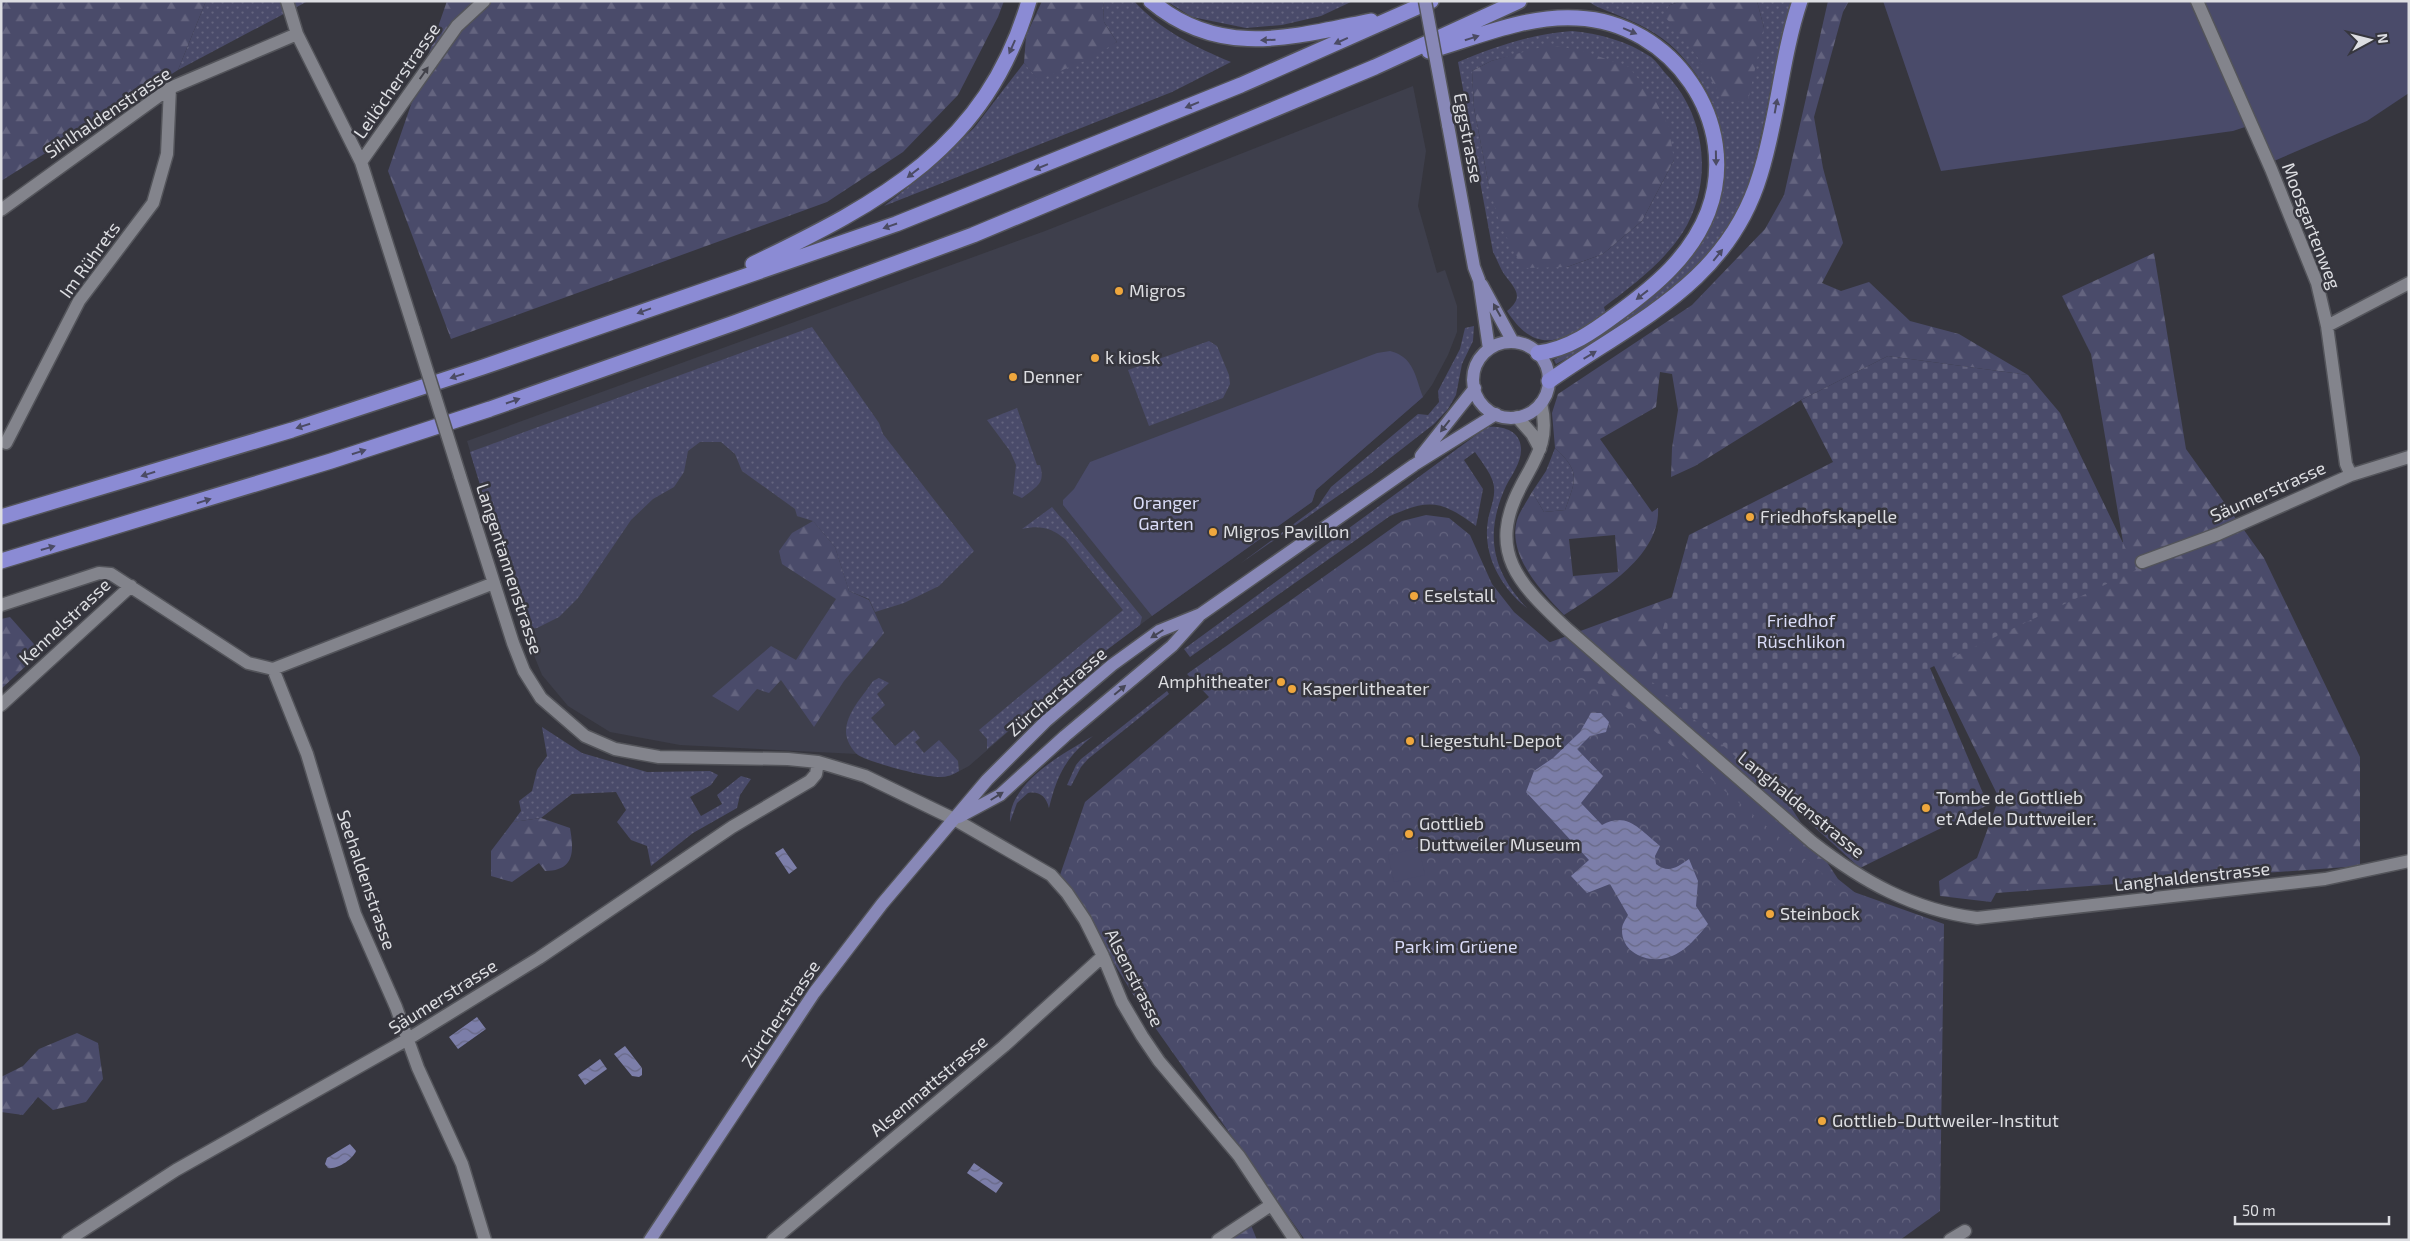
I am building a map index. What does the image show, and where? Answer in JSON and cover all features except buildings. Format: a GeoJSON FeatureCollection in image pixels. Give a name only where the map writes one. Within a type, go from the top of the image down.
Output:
{"type":"FeatureCollection","features":[{"type":"Feature","properties":{"kind":"highway"},"geometry":{"type":"LineString","coordinates":[[690,295],[824,229],[890,190],[916,171],[962,127],[993,85],[1013,48],[1029,1]]}},
{"type":"Feature","properties":{"kind":"highway"},"geometry":{"type":"LineString","coordinates":[[1151,1],[1174,19],[1188,27],[1239,39],[1295,37],[1402,14]]}},
{"type":"Feature","properties":{"kind":"highway"},"geometry":{"type":"LineString","coordinates":[[1,518],[301,427],[483,367],[896,224],[1241,85],[1431,1]]}},
{"type":"Feature","properties":{"kind":"highway"},"geometry":{"type":"LineString","coordinates":[[1,561],[340,458],[708,332],[973,235],[1375,67],[1519,1]]}},
{"type":"Feature","properties":{"kind":"highway"},"geometry":{"type":"LineString","coordinates":[[1549,381],[1622,335],[1675,297],[1715,260],[1732,236],[1744,215],[1760,175],[1786,50],[1800,1]]}},
{"type":"Feature","properties":{"kind":"highway"},"geometry":{"type":"LineString","coordinates":[[1375,67],[1528,22],[1555,18],[1587,18],[1618,26],[1649,40],[1676,62],[1697,92],[1707,110],[1714,134],[1716,168],[1708,211],[1693,242],[1668,272],[1622,311],[1567,346],[1538,353]]}},
{"type":"Feature","properties":{"kind":"main road","name":"Eggstrasse"},"geometry":{"type":"LineString","coordinates":[[1425,1],[1474,267],[1479,280],[1513,342]]}},
{"type":"Feature","properties":{"kind":"main road","name":"Eggstrasse"},"geometry":{"type":"LineString","coordinates":[[1479,280],[1489,349]]}},
{"type":"Feature","properties":{"kind":"main road"},"geometry":{"type":"LineString","coordinates":[[1513,342],[1527,345],[1538,353],[1547,366],[1549,381],[1541,403],[1526,414],[1517,417],[1496,414],[1480,400],[1474,388],[1475,370],[1483,355],[1496,345],[1513,342]]}},
{"type":"Feature","properties":{"kind":"main road","name":"Zürcherstrasse"},"geometry":{"type":"LineString","coordinates":[[1414,465],[1474,388]]}},
{"type":"Feature","properties":{"kind":"main road","name":"Zürcherstrasse"},"geometry":{"type":"LineString","coordinates":[[954,819],[1000,795],[1065,736],[1172,646],[1201,614],[1414,465],[1496,414]]}},
{"type":"Feature","properties":{"kind":"main road","name":"Zürcherstrasse"},"geometry":{"type":"LineString","coordinates":[[650,1240],[814,994],[882,904],[987,780],[1046,721],[1090,684],[1159,631],[1201,614]]}},
{"type":"Feature","properties":{"kind":"street","name":"Langentannenstrasse"},"geometry":{"type":"LineString","coordinates":[[287,1],[297,34],[361,162],[494,583],[524,671],[541,698],[585,736],[615,749],[659,757],[788,759],[818,762],[865,776],[954,819]]}},
{"type":"Feature","properties":{"kind":"street","name":"Leilöcherstrasse"},"geometry":{"type":"LineString","coordinates":[[361,162],[457,26],[484,1]]}},
{"type":"Feature","properties":{"kind":"street","name":"Moosgartenweg"},"geometry":{"type":"LineString","coordinates":[[2197,1],[2271,169],[2317,283],[2327,326],[2346,464],[2351,475]]}},
{"type":"Feature","properties":{"kind":"street","name":"Sihlhaldenstrasse"},"geometry":{"type":"LineString","coordinates":[[1,210],[170,88],[297,34]]}},
{"type":"Feature","properties":{"kind":"street","name":"Im Rührets"},"geometry":{"type":"LineString","coordinates":[[6,443],[79,302],[153,203],[167,154],[170,88]]}},
{"type":"Feature","properties":{"kind":"street"},"geometry":{"type":"LineString","coordinates":[[2327,326],[2409,283]]}},
{"type":"Feature","properties":{"kind":"street","name":"Langhaldenstrasse"},"geometry":{"type":"LineString","coordinates":[[1541,403],[1544,421],[1538,459],[1509,511],[1505,528],[1506,543],[1521,582],[1535,599],[1566,628],[1812,842],[1847,869],[1885,889],[1947,914],[1977,918],[2325,879],[2409,861]]}},
{"type":"Feature","properties":{"kind":"street"},"geometry":{"type":"LineString","coordinates":[[1517,417],[1532,434],[1540,449]]}},
{"type":"Feature","properties":{"kind":"street","name":"Säumerstrasse"},"geometry":{"type":"LineString","coordinates":[[2142,562],[2218,534],[2351,475],[2409,457]]}},
{"type":"Feature","properties":{"kind":"street"},"geometry":{"type":"LineString","coordinates":[[1,605],[99,573],[111,574],[248,663],[273,669],[494,583]]}},
{"type":"Feature","properties":{"kind":"street","name":"Kennelstrasse"},"geometry":{"type":"LineString","coordinates":[[1,705],[131,586]]}},
{"type":"Feature","properties":{"kind":"street","name":"Seehaldenstrasse"},"geometry":{"type":"LineString","coordinates":[[273,669],[308,754],[355,914],[418,1068],[462,1164],[485,1240]]}},
{"type":"Feature","properties":{"kind":"street","name":"Säumerstrasse"},"geometry":{"type":"LineString","coordinates":[[68,1240],[176,1170],[408,1040],[539,958],[732,827],[810,781],[816,774],[818,762]]}},
{"type":"Feature","properties":{"kind":"street","name":"Alsenstrasse"},"geometry":{"type":"LineString","coordinates":[[954,819],[1052,875],[1067,893],[1085,920],[1103,956],[1122,1002],[1146,1042],[1159,1061],[1239,1156],[1295,1240]]}},
{"type":"Feature","properties":{"kind":"street","name":"Alsenmattstrasse"},"geometry":{"type":"LineString","coordinates":[[773,1240],[1004,1046],[1103,956]]}},
{"type":"Feature","properties":{"kind":"street"},"geometry":{"type":"LineString","coordinates":[[1218,1240],[1271,1205]]}},
{"type":"Feature","properties":{"kind":"street"},"geometry":{"type":"LineString","coordinates":[[1950,1240],[1965,1231]]}},
{"type":"Feature","properties":{"kind":"shaded area"},"geometry":{"type":"Polygon","coordinates":[[[1413,86],[1426,151],[1418,206],[1437,273],[1445,270],[1457,306],[1457,332],[1448,355],[1432,385],[1423,397],[1316,490],[1312,502],[1152,616],[1072,676],[969,766],[950,776],[929,776],[867,759],[857,754],[680,745],[610,732],[568,706],[542,675],[524,631],[467,441],[1045,231],[1413,86]]]}},
{"type":"Feature","properties":{"kind":"green space"},"geometry":{"type":"Polygon","coordinates":[[[1,1],[206,1],[178,70],[1,181],[1,1]]]}},
{"type":"Feature","properties":{"kind":"green space"},"geometry":{"type":"Polygon","coordinates":[[[206,1],[308,1],[178,70],[206,1]]]}},
{"type":"Feature","properties":{"kind":"green space"},"geometry":{"type":"Polygon","coordinates":[[[447,1],[1004,1],[998,17],[958,95],[903,152],[827,202],[451,339],[388,171],[447,1]]]}},
{"type":"Feature","properties":{"kind":"green space"},"geometry":{"type":"Polygon","coordinates":[[[1042,1],[1103,1],[1104,22],[1117,42],[1087,60],[1038,80],[1024,63],[1026,36],[1042,1]]]}},
{"type":"Feature","properties":{"kind":"green space"},"geometry":{"type":"Polygon","coordinates":[[[1103,1],[1134,1],[1155,21],[1179,37],[1231,62],[1172,92],[884,206],[927,172],[974,128],[1024,63],[1038,79],[1117,42],[1104,22],[1103,1]]]}},
{"type":"Feature","properties":{"kind":"green space"},"geometry":{"type":"Polygon","coordinates":[[[1166,1],[1353,1],[1321,16],[1282,25],[1246,28],[1192,17],[1166,1]]]}},
{"type":"Feature","properties":{"kind":"green space"},"geometry":{"type":"Polygon","coordinates":[[[1588,1],[1682,1],[1670,5],[1664,15],[1684,37],[1704,66],[1764,28],[1757,1],[1792,1],[1785,23],[1755,160],[1741,205],[1731,225],[1705,259],[1674,288],[1607,335],[1556,364],[1554,360],[1616,324],[1646,303],[1672,278],[1695,251],[1712,221],[1722,187],[1724,150],[1719,122],[1709,96],[1694,72],[1676,50],[1655,34],[1588,1]]]}},
{"type":"Feature","properties":{"kind":"green space"},"geometry":{"type":"Polygon","coordinates":[[[1682,1],[1757,1],[1764,28],[1748,101],[1724,102],[1697,56],[1663,15],[1670,5],[1682,1]]]}},
{"type":"Feature","properties":{"kind":"green space"},"geometry":{"type":"Polygon","coordinates":[[[1828,1],[1849,1],[1843,12],[1814,117],[1823,168],[1843,243],[1822,283],[1841,291],[1869,282],[1910,321],[1959,334],[2028,375],[1888,356],[1801,400],[1695,466],[1671,477],[1672,448],[1678,410],[1672,374],[1660,372],[1656,407],[1600,439],[1652,512],[1658,508],[1656,525],[1650,542],[1626,571],[1564,615],[1546,596],[1528,572],[1517,547],[1515,533],[1518,517],[1532,492],[1544,512],[1565,510],[1572,491],[1574,476],[1572,470],[1569,463],[1555,448],[1552,413],[1558,394],[1692,305],[1765,229],[1784,195],[1828,1]],[[1615,535],[1569,539],[1573,576],[1618,572],[1615,535]]]}},
{"type":"Feature","properties":{"kind":"green space"},"geometry":{"type":"Polygon","coordinates":[[[1883,1],[2409,1],[2409,93],[2367,121],[2274,161],[2245,127],[2233,131],[1941,171],[1883,1]]]}},
{"type":"Feature","properties":{"kind":"green space"},"geometry":{"type":"Polygon","coordinates":[[[1572,31],[1603,36],[1642,51],[1653,59],[1679,91],[1690,109],[1697,129],[1702,171],[1693,213],[1683,232],[1657,264],[1604,307],[1606,314],[1566,337],[1542,340],[1530,336],[1507,311],[1516,301],[1517,297],[1515,288],[1503,272],[1493,252],[1458,62],[1514,42],[1572,31]],[[1519,54],[1491,61],[1472,71],[1474,108],[1489,186],[1567,267],[1603,254],[1642,221],[1674,160],[1519,54]]]}},
{"type":"Feature","properties":{"kind":"green space"},"geometry":{"type":"Polygon","coordinates":[[[1549,45],[1580,50],[1629,67],[1655,100],[1669,127],[1674,160],[1642,221],[1603,254],[1567,267],[1523,268],[1500,225],[1489,186],[1474,108],[1472,71],[1491,61],[1549,45]]]}},
{"type":"Feature","properties":{"kind":"green space"},"geometry":{"type":"Polygon","coordinates":[[[2154,253],[2186,449],[2264,558],[2360,757],[2360,866],[1996,893],[1991,902],[1940,896],[1939,881],[1977,858],[1999,798],[1886,568],[1759,759],[1838,879],[1918,943],[1499,661],[1776,559],[2123,542],[2091,354],[2062,296],[2154,253]]]}},
{"type":"Feature","properties":{"kind":"green space"},"geometry":{"type":"Polygon","coordinates":[[[1474,326],[1473,341],[1462,364],[1456,395],[1448,409],[1434,424],[1371,473],[1241,563],[1318,506],[1331,487],[1418,414],[1428,415],[1439,402],[1438,391],[1460,349],[1465,328],[1474,326]]]}},
{"type":"Feature","properties":{"kind":"green space"},"geometry":{"type":"Polygon","coordinates":[[[812,327],[879,423],[883,434],[974,551],[939,586],[904,603],[875,612],[869,599],[849,591],[835,547],[813,521],[797,516],[795,509],[742,471],[735,454],[721,442],[700,442],[688,451],[684,472],[674,487],[653,499],[631,520],[578,598],[559,617],[537,628],[528,629],[521,619],[470,452],[812,327]]]}},
{"type":"Feature","properties":{"kind":"green space"},"geometry":{"type":"Polygon","coordinates":[[[1209,341],[1217,346],[1229,375],[1230,384],[1223,398],[1149,426],[1128,370],[1209,341]]]}},
{"type":"Feature","properties":{"kind":"green space","name":"Oranger Garten"},"geometry":{"type":"Polygon","coordinates":[[[1390,351],[1398,354],[1409,363],[1423,397],[1316,490],[1312,502],[1152,616],[1063,505],[1063,500],[1074,489],[1090,462],[1377,353],[1390,351]]]}},
{"type":"Feature","properties":{"kind":"green space","name":"Friedhof Rüschlikon"},"geometry":{"type":"Polygon","coordinates":[[[1888,356],[2028,375],[2060,413],[2136,570],[1930,668],[1988,805],[1860,868],[1649,679],[1689,535],[1833,462],[1801,400],[1888,356]]]}},
{"type":"Feature","properties":{"kind":"green space"},"geometry":{"type":"Polygon","coordinates":[[[1017,408],[1037,465],[1040,465],[1042,471],[1041,481],[1022,498],[1013,494],[1016,465],[1010,451],[987,420],[1017,408]]]}},
{"type":"Feature","properties":{"kind":"green space"},"geometry":{"type":"Polygon","coordinates":[[[1487,427],[1509,430],[1514,433],[1520,442],[1520,458],[1499,504],[1494,536],[1499,566],[1515,594],[1527,608],[1509,591],[1495,569],[1491,558],[1487,533],[1494,497],[1494,487],[1490,474],[1475,452],[1464,460],[1483,489],[1476,526],[1464,517],[1444,507],[1425,505],[1403,510],[1390,516],[1190,657],[1184,649],[1487,427]]]}},
{"type":"Feature","properties":{"kind":"green space"},"geometry":{"type":"Polygon","coordinates":[[[1555,448],[1569,463],[1574,476],[1574,483],[1565,510],[1544,512],[1532,492],[1546,471],[1555,448]]]}},
{"type":"Feature","properties":{"kind":"green space"},"geometry":{"type":"Polygon","coordinates":[[[1052,507],[1142,617],[1140,625],[1072,676],[987,749],[987,739],[979,730],[1123,610],[1065,539],[1045,528],[1022,529],[1052,507]]]}},
{"type":"Feature","properties":{"kind":"green space","name":"Park im Grüene"},"geometry":{"type":"Polygon","coordinates":[[[1426,515],[1449,518],[1470,535],[1492,584],[1514,612],[1837,886],[1944,924],[1940,1211],[1900,1240],[1305,1240],[1142,1009],[1060,875],[1085,802],[1209,697],[1187,674],[1402,521],[1426,515]]]}},
{"type":"Feature","properties":{"kind":"green space"},"geometry":{"type":"Polygon","coordinates":[[[813,521],[835,547],[849,591],[869,600],[884,633],[844,681],[814,727],[781,680],[769,693],[757,689],[738,711],[712,696],[771,646],[796,660],[836,599],[782,564],[779,551],[792,533],[813,521]]]}},
{"type":"Feature","properties":{"kind":"green space"},"geometry":{"type":"Polygon","coordinates":[[[10,617],[41,652],[1,689],[1,619],[10,617]]]}},
{"type":"Feature","properties":{"kind":"green space"},"geometry":{"type":"Polygon","coordinates":[[[879,678],[889,683],[877,694],[885,705],[871,718],[895,746],[914,730],[920,738],[915,742],[924,753],[939,740],[958,761],[959,771],[950,776],[943,777],[923,775],[874,762],[858,755],[848,741],[846,735],[847,725],[856,705],[873,681],[879,678]]]}},
{"type":"Feature","properties":{"kind":"green space"},"geometry":{"type":"Polygon","coordinates":[[[1167,691],[1169,694],[1088,759],[1081,767],[1071,786],[1067,785],[1076,765],[1081,759],[1167,691]]]}},
{"type":"Feature","properties":{"kind":"green space"},"geometry":{"type":"Polygon","coordinates":[[[542,727],[582,753],[647,772],[710,771],[718,775],[711,785],[690,797],[701,816],[722,804],[717,795],[741,776],[751,779],[740,795],[737,808],[693,833],[651,866],[647,846],[631,840],[617,822],[626,810],[616,792],[572,794],[541,818],[513,822],[521,811],[519,801],[532,791],[537,770],[547,756],[542,727]]]}},
{"type":"Feature","properties":{"kind":"green space"},"geometry":{"type":"Polygon","coordinates":[[[1093,736],[1069,759],[1059,776],[1049,808],[1042,795],[1028,793],[1017,803],[1010,822],[1012,808],[1018,794],[1028,782],[1053,760],[1093,736]]]}},
{"type":"Feature","properties":{"kind":"green space"},"geometry":{"type":"Polygon","coordinates":[[[541,818],[570,828],[572,852],[567,863],[562,868],[545,871],[539,863],[512,882],[491,876],[491,851],[513,822],[541,818]]]}},
{"type":"Feature","properties":{"kind":"green space"},"geometry":{"type":"Polygon","coordinates":[[[1419,848],[1425,875],[1394,882],[1388,855],[1419,848]]]}},
{"type":"Feature","properties":{"kind":"green space"},"geometry":{"type":"Polygon","coordinates":[[[77,1033],[98,1043],[103,1079],[86,1102],[53,1110],[38,1097],[23,1115],[1,1112],[1,1077],[23,1066],[39,1049],[77,1033]]]}},
{"type":"Feature","properties":{"kind":"green space"},"geometry":{"type":"Polygon","coordinates":[[[1251,1225],[1257,1240],[1229,1240],[1251,1225]]]}},
{"type":"Feature","properties":{"kind":"water"},"geometry":{"type":"Polygon","coordinates":[[[1591,713],[1601,713],[1609,722],[1606,732],[1590,736],[1577,749],[1603,776],[1581,803],[1602,825],[1619,820],[1633,824],[1660,846],[1655,856],[1656,864],[1661,867],[1665,869],[1673,868],[1689,859],[1698,881],[1696,906],[1708,924],[1694,940],[1673,956],[1651,959],[1630,950],[1623,937],[1622,929],[1628,915],[1610,884],[1587,893],[1571,876],[1589,860],[1526,792],[1534,771],[1553,758],[1580,732],[1591,713]]]}},
{"type":"Feature","properties":{"kind":"water"},"geometry":{"type":"Polygon","coordinates":[[[783,848],[797,868],[789,874],[775,853],[783,848]]]}},
{"type":"Feature","properties":{"kind":"water"},"geometry":{"type":"Polygon","coordinates":[[[477,1017],[486,1029],[458,1049],[449,1037],[477,1017]]]}},
{"type":"Feature","properties":{"kind":"water"},"geometry":{"type":"Polygon","coordinates":[[[625,1046],[642,1068],[642,1075],[639,1077],[632,1076],[614,1054],[625,1046]]]}},
{"type":"Feature","properties":{"kind":"water"},"geometry":{"type":"Polygon","coordinates":[[[600,1059],[607,1069],[585,1085],[578,1075],[600,1059]]]}},
{"type":"Feature","properties":{"kind":"water"},"geometry":{"type":"Polygon","coordinates":[[[350,1144],[356,1151],[352,1157],[340,1166],[328,1168],[325,1164],[327,1158],[350,1144]]]}},
{"type":"Feature","properties":{"kind":"water"},"geometry":{"type":"Polygon","coordinates":[[[974,1163],[1003,1183],[996,1193],[967,1173],[974,1163]]]}},
{"type":"Feature","properties":{"kind":"place","name":"Migros"},"geometry":{"type":"Point","coordinates":[1119,291]}},
{"type":"Feature","properties":{"kind":"place","name":"k kiosk"},"geometry":{"type":"Point","coordinates":[1095,358]}},
{"type":"Feature","properties":{"kind":"place","name":"Denner"},"geometry":{"type":"Point","coordinates":[1013,377]}},
{"type":"Feature","properties":{"kind":"place","name":"Friedhofskapelle"},"geometry":{"type":"Point","coordinates":[1750,517]}},
{"type":"Feature","properties":{"kind":"place","name":"Migros Pavillon"},"geometry":{"type":"Point","coordinates":[1213,532]}},
{"type":"Feature","properties":{"kind":"place","name":"Eselstall"},"geometry":{"type":"Point","coordinates":[1414,596]}},
{"type":"Feature","properties":{"kind":"place","name":"Amphitheater"},"geometry":{"type":"Point","coordinates":[1281,682]}},
{"type":"Feature","properties":{"kind":"place","name":"Kasperlitheater"},"geometry":{"type":"Point","coordinates":[1292,689]}},
{"type":"Feature","properties":{"kind":"place","name":"Liegestuhl-Depot"},"geometry":{"type":"Point","coordinates":[1410,741]}},
{"type":"Feature","properties":{"kind":"place","name":"Tombe de Gottlieb et Adele Duttweiler."},"geometry":{"type":"Point","coordinates":[1926,808]}},
{"type":"Feature","properties":{"kind":"place","name":"Gottlieb Duttweiler Museum"},"geometry":{"type":"Point","coordinates":[1409,834]}},
{"type":"Feature","properties":{"kind":"place","name":"Steinbock"},"geometry":{"type":"Point","coordinates":[1770,914]}},
{"type":"Feature","properties":{"kind":"place","name":"Gottlieb-Duttweiler-Institut"},"geometry":{"type":"Point","coordinates":[1822,1121]}}]}
